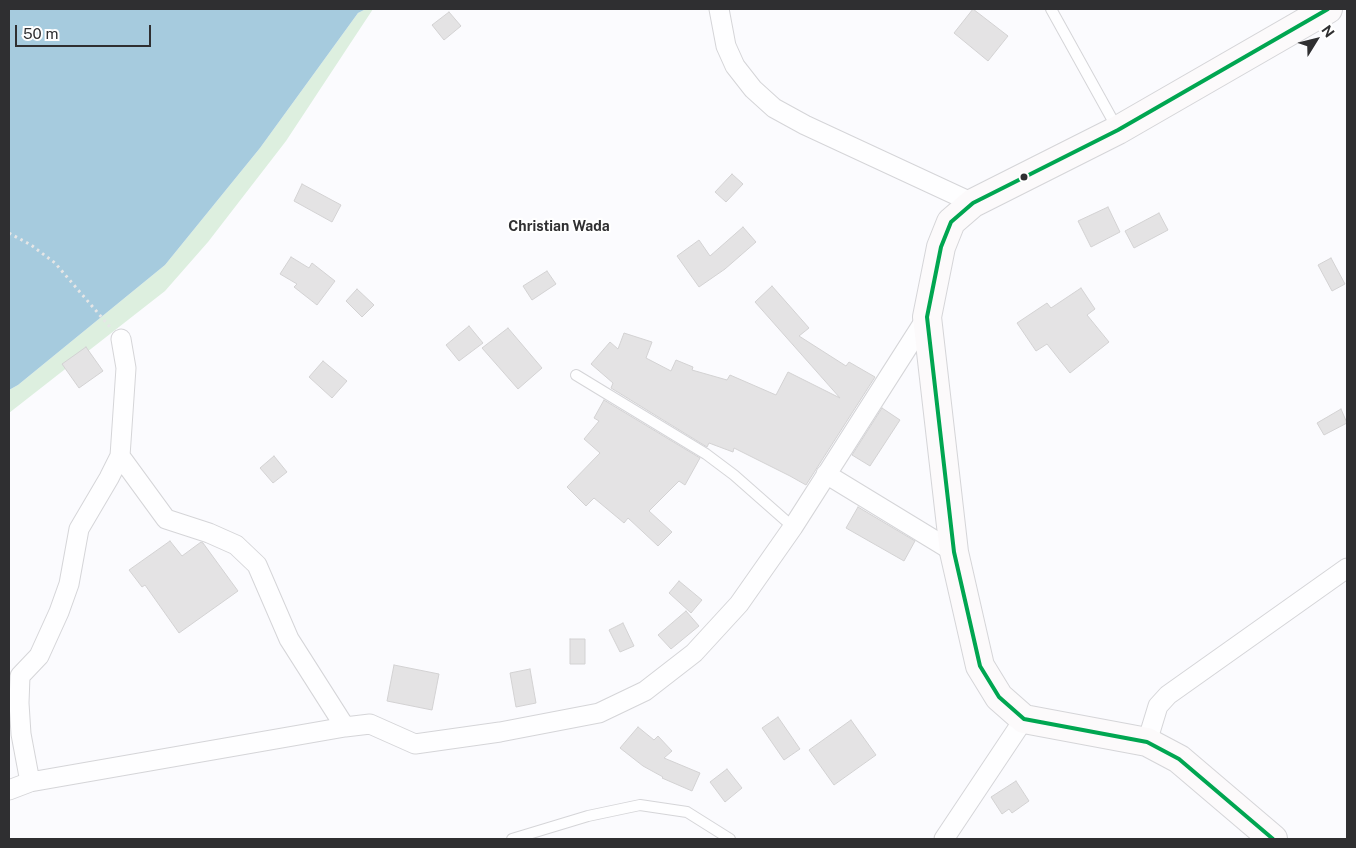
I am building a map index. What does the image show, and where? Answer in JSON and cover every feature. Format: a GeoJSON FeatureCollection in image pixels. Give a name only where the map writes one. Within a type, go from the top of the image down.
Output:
{"type":"FeatureCollection","features":[{"type":"Feature","properties":{"kind":"street"},"geometry":{"type":"LineString","coordinates":[[719,9],[726,46],[735,66],[753,89],[774,108],[804,124],[973,203]]}},
{"type":"Feature","properties":{"kind":"street"},"geometry":{"type":"LineString","coordinates":[[1273,839],[1179,759],[1147,742],[1024,719],[999,697],[980,666],[954,552],[927,317],[941,247],[951,222],[973,203],[1118,130],[1328,9]]}},
{"type":"Feature","properties":{"kind":"street"},"geometry":{"type":"LineString","coordinates":[[9,790],[30,782],[345,726],[370,724],[415,744],[500,732],[599,713],[645,691],[694,653],[739,604],[792,527],[927,317]]}},
{"type":"Feature","properties":{"kind":"street"},"geometry":{"type":"LineString","coordinates":[[30,782],[21,734],[20,676],[39,656],[59,612],[72,572],[79,529],[110,478],[120,456],[126,368],[121,339]]}},
{"type":"Feature","properties":{"kind":"street"},"geometry":{"type":"LineString","coordinates":[[120,456],[166,519],[209,533],[236,545],[257,565],[290,639],[345,726]]}},
{"type":"Feature","properties":{"kind":"street"},"geometry":{"type":"LineString","coordinates":[[826,474],[954,552]]}},
{"type":"Feature","properties":{"kind":"street"},"geometry":{"type":"LineString","coordinates":[[1147,742],[1158,706],[1168,696],[1347,568]]}},
{"type":"Feature","properties":{"kind":"street"},"geometry":{"type":"LineString","coordinates":[[944,839],[1024,719]]}},
{"type":"Feature","properties":{"kind":"lane"},"geometry":{"type":"LineString","coordinates":[[1051,9],[1118,130]]}},
{"type":"Feature","properties":{"kind":"lane"},"geometry":{"type":"LineString","coordinates":[[576,376],[706,454],[734,475],[792,527]]}},
{"type":"Feature","properties":{"kind":"lane"},"geometry":{"type":"LineString","coordinates":[[512,839],[588,816],[640,805],[687,812],[730,839]]}},
{"type":"Feature","properties":{"kind":"path"},"geometry":{"type":"LineString","coordinates":[[9,233],[31,245],[55,262],[121,339]]}},
{"type":"Feature","properties":{"kind":"green space"},"geometry":{"type":"Polygon","coordinates":[[[366,9],[373,9],[286,141],[208,242],[165,291],[9,413],[9,390],[18,385],[165,265],[260,148],[358,13],[366,9]]]}},
{"type":"Feature","properties":{"kind":"water"},"geometry":{"type":"Polygon","coordinates":[[[9,9],[366,9],[358,13],[260,148],[165,265],[18,385],[9,390],[9,9]]]}},
{"type":"Feature","properties":{"kind":"building"},"geometry":{"type":"Polygon","coordinates":[[[973,9],[1008,36],[988,61],[954,33],[973,9]]]}},
{"type":"Feature","properties":{"kind":"building"},"geometry":{"type":"Polygon","coordinates":[[[449,12],[461,26],[444,40],[432,25],[449,12]]]}},
{"type":"Feature","properties":{"kind":"building"},"geometry":{"type":"Polygon","coordinates":[[[732,174],[743,184],[726,202],[715,192],[732,174]]]}},
{"type":"Feature","properties":{"kind":"building"},"geometry":{"type":"Polygon","coordinates":[[[302,184],[341,205],[332,222],[294,201],[302,184]]]}},
{"type":"Feature","properties":{"kind":"building"},"geometry":{"type":"Polygon","coordinates":[[[1108,207],[1120,232],[1091,247],[1078,221],[1108,207]]]}},
{"type":"Feature","properties":{"kind":"building"},"geometry":{"type":"Polygon","coordinates":[[[1159,213],[1168,230],[1134,248],[1125,231],[1159,213]]]}},
{"type":"Feature","properties":{"kind":"building"},"geometry":{"type":"Polygon","coordinates":[[[743,227],[756,242],[725,269],[699,287],[677,256],[699,240],[710,256],[743,227]]]}},
{"type":"Feature","properties":{"kind":"building"},"geometry":{"type":"Polygon","coordinates":[[[291,257],[309,268],[312,263],[335,281],[317,305],[294,287],[297,284],[280,274],[291,257]]]}},
{"type":"Feature","properties":{"kind":"building"},"geometry":{"type":"Polygon","coordinates":[[[1331,258],[1345,284],[1332,291],[1318,265],[1331,258]]]}},
{"type":"Feature","properties":{"kind":"building"},"geometry":{"type":"Polygon","coordinates":[[[547,271],[556,284],[532,300],[523,286],[547,271]]]}},
{"type":"Feature","properties":{"kind":"building"},"geometry":{"type":"Polygon","coordinates":[[[772,286],[809,328],[799,336],[846,366],[849,362],[875,377],[806,485],[734,448],[733,452],[709,443],[707,447],[611,388],[613,383],[591,364],[610,342],[618,349],[624,333],[652,342],[646,358],[671,371],[676,360],[693,367],[692,370],[727,380],[730,375],[776,395],[788,372],[840,398],[755,302],[772,286]]]}},
{"type":"Feature","properties":{"kind":"building"},"geometry":{"type":"Polygon","coordinates":[[[1081,288],[1095,309],[1087,315],[1109,342],[1070,373],[1047,344],[1036,351],[1017,323],[1047,303],[1051,308],[1081,288]]]}},
{"type":"Feature","properties":{"kind":"building"},"geometry":{"type":"Polygon","coordinates":[[[357,289],[374,305],[362,317],[346,301],[357,289]]]}},
{"type":"Feature","properties":{"kind":"building"},"geometry":{"type":"Polygon","coordinates":[[[469,326],[483,343],[459,361],[446,345],[469,326]]]}},
{"type":"Feature","properties":{"kind":"building"},"geometry":{"type":"Polygon","coordinates":[[[508,328],[542,368],[518,389],[482,348],[508,328]]]}},
{"type":"Feature","properties":{"kind":"building"},"geometry":{"type":"Polygon","coordinates":[[[86,347],[103,371],[79,388],[62,364],[86,347]]]}},
{"type":"Feature","properties":{"kind":"building"},"geometry":{"type":"Polygon","coordinates":[[[323,361],[347,381],[332,398],[309,377],[323,361]]]}},
{"type":"Feature","properties":{"kind":"building"},"geometry":{"type":"Polygon","coordinates":[[[604,400],[700,458],[685,485],[679,481],[649,511],[672,532],[658,546],[628,518],[624,523],[594,498],[586,506],[567,487],[600,453],[584,439],[599,421],[594,418],[604,400]]]}},
{"type":"Feature","properties":{"kind":"building"},"geometry":{"type":"Polygon","coordinates":[[[882,408],[900,420],[870,466],[852,455],[882,408]]]}},
{"type":"Feature","properties":{"kind":"building"},"geometry":{"type":"Polygon","coordinates":[[[1341,409],[1347,423],[1324,435],[1317,423],[1341,409]]]}},
{"type":"Feature","properties":{"kind":"building"},"geometry":{"type":"Polygon","coordinates":[[[274,456],[287,472],[273,483],[260,468],[274,456]]]}},
{"type":"Feature","properties":{"kind":"building"},"geometry":{"type":"Polygon","coordinates":[[[858,507],[915,541],[904,561],[846,528],[858,507]]]}},
{"type":"Feature","properties":{"kind":"building"},"geometry":{"type":"Polygon","coordinates":[[[170,541],[182,556],[201,542],[203,543],[238,591],[179,633],[145,585],[142,587],[129,570],[170,541]]]}},
{"type":"Feature","properties":{"kind":"building"},"geometry":{"type":"Polygon","coordinates":[[[679,581],[702,600],[691,613],[669,593],[679,581]]]}},
{"type":"Feature","properties":{"kind":"building"},"geometry":{"type":"Polygon","coordinates":[[[686,611],[699,626],[671,649],[658,635],[686,611]]]}},
{"type":"Feature","properties":{"kind":"building"},"geometry":{"type":"Polygon","coordinates":[[[623,623],[634,646],[620,652],[609,630],[623,623]]]}},
{"type":"Feature","properties":{"kind":"building"},"geometry":{"type":"Polygon","coordinates":[[[570,639],[585,639],[585,664],[570,664],[570,639]]]}},
{"type":"Feature","properties":{"kind":"building"},"geometry":{"type":"Polygon","coordinates":[[[394,665],[439,674],[432,710],[387,701],[394,665]]]}},
{"type":"Feature","properties":{"kind":"building"},"geometry":{"type":"Polygon","coordinates":[[[530,669],[536,703],[516,707],[510,673],[530,669]]]}},
{"type":"Feature","properties":{"kind":"building"},"geometry":{"type":"Polygon","coordinates":[[[778,717],[800,749],[784,760],[762,728],[778,717]]]}},
{"type":"Feature","properties":{"kind":"building"},"geometry":{"type":"Polygon","coordinates":[[[851,720],[876,755],[834,785],[809,750],[851,720]]]}},
{"type":"Feature","properties":{"kind":"building"},"geometry":{"type":"Polygon","coordinates":[[[638,727],[654,740],[658,736],[672,751],[664,758],[700,773],[692,791],[662,778],[620,748],[638,727]]]}},
{"type":"Feature","properties":{"kind":"building"},"geometry":{"type":"Polygon","coordinates":[[[727,769],[742,788],[725,802],[710,782],[727,769]]]}},
{"type":"Feature","properties":{"kind":"building"},"geometry":{"type":"Polygon","coordinates":[[[1016,781],[1029,801],[1012,813],[1009,809],[1002,814],[991,797],[1016,781]]]}},
{"type":"Feature","properties":{"kind":"transit line"},"geometry":{"type":"LineString","coordinates":[[1024,719],[999,697],[980,666],[954,552],[927,317],[941,247],[951,222],[973,203],[1118,130],[1328,9]]}},
{"type":"Feature","properties":{"kind":"transit line"},"geometry":{"type":"LineString","coordinates":[[1024,719],[1147,742],[1179,759],[1273,839]]}},
{"type":"Feature","properties":{"kind":"district","name":"Christian Wada"},"geometry":{"type":"Point","coordinates":[559,227]}}]}
